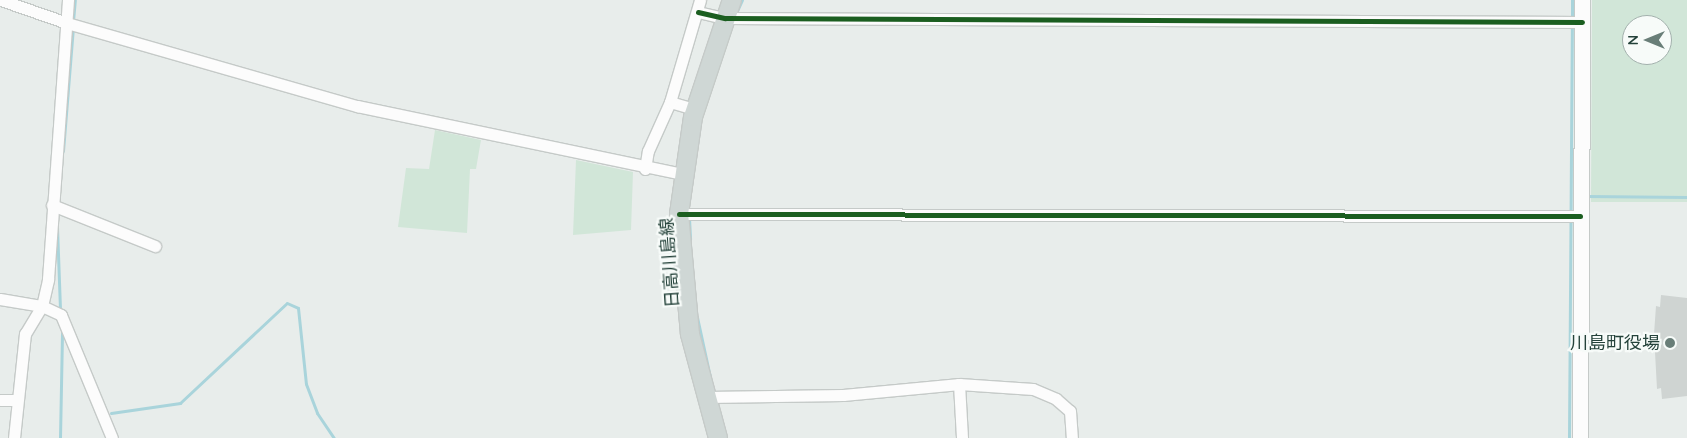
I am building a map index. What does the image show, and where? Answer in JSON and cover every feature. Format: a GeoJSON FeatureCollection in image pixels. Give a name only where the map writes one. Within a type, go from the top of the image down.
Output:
{"type":"FeatureCollection","features":[{"type":"Feature","properties":{"kind":"main road","name":"日高川島線"},"geometry":{"type":"LineString","coordinates":[[718,438],[690,334],[679,214],[682,174],[695,109],[732,0]]}},
{"type":"Feature","properties":{"kind":"street"},"geometry":{"type":"LineString","coordinates":[[1,0],[67,23],[357,106],[645,169],[682,174]]}},
{"type":"Feature","properties":{"kind":"street"},"geometry":{"type":"LineString","coordinates":[[14,438],[25,334],[42,306],[48,280],[68,0]]}},
{"type":"Feature","properties":{"kind":"street"},"geometry":{"type":"LineString","coordinates":[[645,169],[648,151],[670,102],[700,0]]}},
{"type":"Feature","properties":{"kind":"street"},"geometry":{"type":"LineString","coordinates":[[1580,438],[1582,0]]}},
{"type":"Feature","properties":{"kind":"street"},"geometry":{"type":"LineString","coordinates":[[698,12],[725,18],[1582,22]]}},
{"type":"Feature","properties":{"kind":"street"},"geometry":{"type":"LineString","coordinates":[[670,102],[695,109]]}},
{"type":"Feature","properties":{"kind":"street"},"geometry":{"type":"LineString","coordinates":[[52,205],[155,246]]}},
{"type":"Feature","properties":{"kind":"street"},"geometry":{"type":"LineString","coordinates":[[679,214],[1580,216]]}},
{"type":"Feature","properties":{"kind":"street"},"geometry":{"type":"LineString","coordinates":[[0,299],[42,306],[62,316],[112,438]]}},
{"type":"Feature","properties":{"kind":"street"},"geometry":{"type":"LineString","coordinates":[[959,384],[962,438]]}},
{"type":"Feature","properties":{"kind":"street"},"geometry":{"type":"LineString","coordinates":[[707,397],[843,395],[959,384],[1033,389],[1056,399],[1070,411],[1072,438]]}},
{"type":"Feature","properties":{"kind":"street"},"geometry":{"type":"LineString","coordinates":[[0,400],[17,400]]}},
{"type":"Feature","properties":{"kind":"green space"},"geometry":{"type":"Polygon","coordinates":[[[1592,0],[1687,0],[1687,202],[1591,202],[1592,0]]]}},
{"type":"Feature","properties":{"kind":"green space"},"geometry":{"type":"Polygon","coordinates":[[[435,130],[481,140],[476,169],[470,169],[467,233],[398,227],[406,168],[429,169],[435,130]]]}},
{"type":"Feature","properties":{"kind":"green space"},"geometry":{"type":"Polygon","coordinates":[[[576,160],[633,172],[631,230],[573,235],[576,160]]]}},
{"type":"Feature","properties":{"kind":"building","name":"川島町役場"},"geometry":{"type":"Polygon","coordinates":[[[1661,295],[1687,298],[1687,396],[1662,399],[1661,388],[1657,389],[1654,334],[1656,306],[1660,307],[1661,295]]]}},
{"type":"Feature","properties":{"kind":"waterway"},"geometry":{"type":"LineString","coordinates":[[73,21],[75,0]]}},
{"type":"Feature","properties":{"kind":"waterway"},"geometry":{"type":"LineString","coordinates":[[737,11],[742,0]]}},
{"type":"Feature","properties":{"kind":"waterway"},"geometry":{"type":"LineString","coordinates":[[1572,0],[1572,19]]}},
{"type":"Feature","properties":{"kind":"waterway"},"geometry":{"type":"LineString","coordinates":[[1569,438],[1572,26]]}},
{"type":"Feature","properties":{"kind":"waterway"},"geometry":{"type":"LineString","coordinates":[[63,151],[73,27]]}},
{"type":"Feature","properties":{"kind":"waterway"},"geometry":{"type":"LineString","coordinates":[[1586,196],[1687,197]]}},
{"type":"Feature","properties":{"kind":"waterway"},"geometry":{"type":"LineString","coordinates":[[689,218],[690,239]]}},
{"type":"Feature","properties":{"kind":"waterway"},"geometry":{"type":"LineString","coordinates":[[57,227],[60,310]]}},
{"type":"Feature","properties":{"kind":"waterway"},"geometry":{"type":"LineString","coordinates":[[111,413],[180,403],[287,303],[298,308],[306,384],[317,413],[334,438]]}},
{"type":"Feature","properties":{"kind":"waterway"},"geometry":{"type":"LineString","coordinates":[[697,317],[710,377]]}},
{"type":"Feature","properties":{"kind":"waterway"},"geometry":{"type":"LineString","coordinates":[[60,438],[62,329]]}},
{"type":"Feature","properties":{"kind":"cycle path"},"geometry":{"type":"LineString","coordinates":[[698,12],[725,18],[1582,22]]}},
{"type":"Feature","properties":{"kind":"cycle path"},"geometry":{"type":"LineString","coordinates":[[679,214],[1580,216]]}},
{"type":"Feature","properties":{"kind":"place","name":"川島町役場"},"geometry":{"type":"Point","coordinates":[1670,343]}}]}
